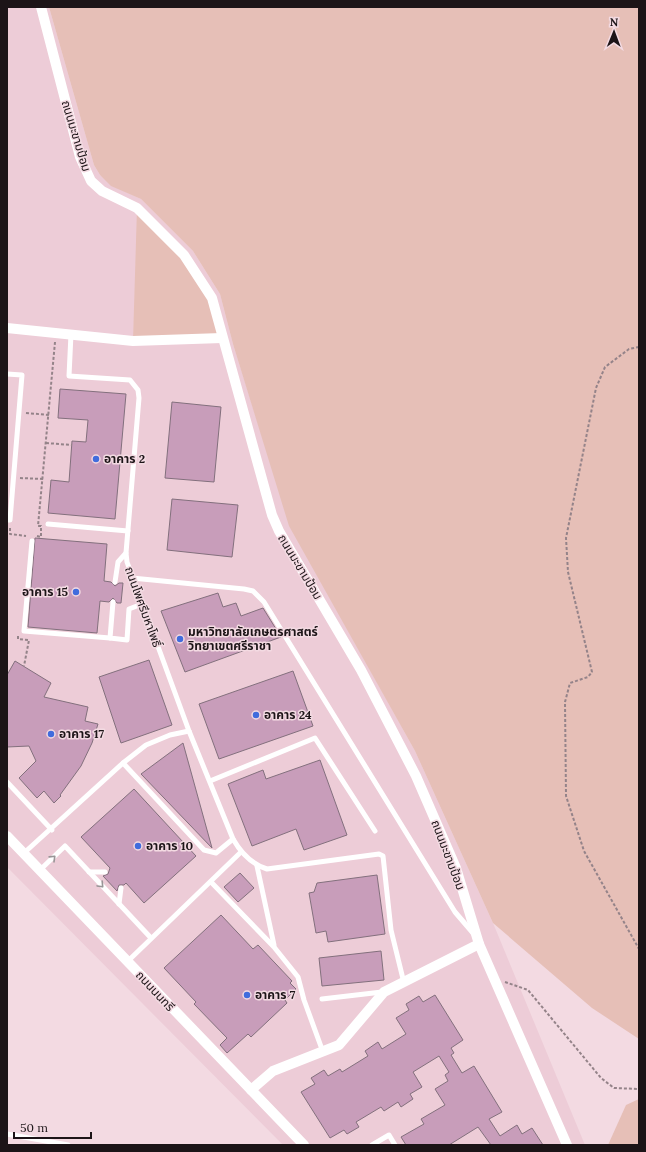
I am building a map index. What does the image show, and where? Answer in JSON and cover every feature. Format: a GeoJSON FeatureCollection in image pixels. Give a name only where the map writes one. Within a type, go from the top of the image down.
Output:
{"type":"FeatureCollection","features":[{"type":"Feature","properties":{"kind":"street","name":"ถนนมะขามป้อม"},"geometry":{"type":"LineString","coordinates":[[41,7],[85,171],[91,181],[102,191],[137,208],[184,255],[212,298],[276,526],[361,670],[416,776],[456,868],[478,941],[567,1145]]}},
{"type":"Feature","properties":{"kind":"street"},"geometry":{"type":"LineString","coordinates":[[7,328],[133,340],[222,338]]}},
{"type":"Feature","properties":{"kind":"street","name":"ถนนนนทรี"},"geometry":{"type":"LineString","coordinates":[[7,836],[304,1145]]}},
{"type":"Feature","properties":{"kind":"street"},"geometry":{"type":"LineString","coordinates":[[251,1090],[273,1071],[339,1045],[384,992],[404,983],[478,941]]}},
{"type":"Feature","properties":{"kind":"lane","name":"ถนนโพศรีมหาโพธิ์"},"geometry":{"type":"LineString","coordinates":[[71,334],[69,376],[130,380],[138,390],[139,398],[126,553],[127,562],[190,731],[233,839],[241,852],[257,866]]}},
{"type":"Feature","properties":{"kind":"lane"},"geometry":{"type":"LineString","coordinates":[[7,374],[22,375],[8,520]]}},
{"type":"Feature","properties":{"kind":"lane"},"geometry":{"type":"LineString","coordinates":[[48,524],[128,531]]}},
{"type":"Feature","properties":{"kind":"lane"},"geometry":{"type":"LineString","coordinates":[[32,541],[24,631],[127,640],[129,609],[142,604]]}},
{"type":"Feature","properties":{"kind":"lane"},"geometry":{"type":"LineString","coordinates":[[115,582],[118,562],[126,553]]}},
{"type":"Feature","properties":{"kind":"lane"},"geometry":{"type":"LineString","coordinates":[[132,578],[244,589],[253,591],[264,602],[455,912],[478,941]]}},
{"type":"Feature","properties":{"kind":"lane"},"geometry":{"type":"LineString","coordinates":[[110,638],[113,602]]}},
{"type":"Feature","properties":{"kind":"lane"},"geometry":{"type":"LineString","coordinates":[[24,853],[52,830],[123,763],[146,745],[170,735],[190,731]]}},
{"type":"Feature","properties":{"kind":"lane"},"geometry":{"type":"LineString","coordinates":[[210,781],[315,738],[375,831]]}},
{"type":"Feature","properties":{"kind":"lane"},"geometry":{"type":"LineString","coordinates":[[123,763],[204,850],[216,852],[233,839]]}},
{"type":"Feature","properties":{"kind":"lane"},"geometry":{"type":"LineString","coordinates":[[7,782],[52,830]]}},
{"type":"Feature","properties":{"kind":"lane"},"geometry":{"type":"LineString","coordinates":[[40,870],[65,846],[151,938]]}},
{"type":"Feature","properties":{"kind":"lane"},"geometry":{"type":"LineString","coordinates":[[128,961],[241,852]]}},
{"type":"Feature","properties":{"kind":"lane"},"geometry":{"type":"LineString","coordinates":[[274,947],[257,866],[267,869],[378,854],[383,856],[391,930],[404,983]]}},
{"type":"Feature","properties":{"kind":"lane"},"geometry":{"type":"LineString","coordinates":[[89,872],[106,872]]}},
{"type":"Feature","properties":{"kind":"lane"},"geometry":{"type":"LineString","coordinates":[[211,882],[274,947],[298,977],[323,1052]]}},
{"type":"Feature","properties":{"kind":"lane"},"geometry":{"type":"LineString","coordinates":[[119,904],[121,888]]}},
{"type":"Feature","properties":{"kind":"lane"},"geometry":{"type":"LineString","coordinates":[[322,999],[384,992]]}},
{"type":"Feature","properties":{"kind":"lane"},"geometry":{"type":"LineString","coordinates":[[7,1134],[68,1145]]}},
{"type":"Feature","properties":{"kind":"lane"},"geometry":{"type":"LineString","coordinates":[[372,1145],[389,1135],[395,1145]]}},
{"type":"Feature","properties":{"kind":"path"},"geometry":{"type":"LineString","coordinates":[[41,537],[42,526],[38,526],[55,342]]}},
{"type":"Feature","properties":{"kind":"path"},"geometry":{"type":"LineString","coordinates":[[639,347],[629,349],[606,367],[596,388],[579,468],[566,538],[568,566],[592,672],[588,677],[570,683],[565,702],[566,796],[584,851],[639,949]]}},
{"type":"Feature","properties":{"kind":"path"},"geometry":{"type":"LineString","coordinates":[[26,413],[49,415]]}},
{"type":"Feature","properties":{"kind":"path"},"geometry":{"type":"LineString","coordinates":[[46,443],[72,445]]}},
{"type":"Feature","properties":{"kind":"path"},"geometry":{"type":"LineString","coordinates":[[14,478],[43,479]]}},
{"type":"Feature","properties":{"kind":"path"},"geometry":{"type":"LineString","coordinates":[[8,520],[10,534],[28,536]]}},
{"type":"Feature","properties":{"kind":"path"},"geometry":{"type":"LineString","coordinates":[[496,983],[508,981],[528,990],[601,1078],[614,1088],[639,1089]]}},
{"type":"Feature","properties":{"kind":"shaded area","name":"มหาวิทยาลัยเกษตรศาสตร์ วิทยาเขตศรีราชา"},"geometry":{"type":"Polygon","coordinates":[[[7,7],[49,7],[94,165],[100,175],[111,185],[141,199],[193,251],[220,294],[233,344],[290,526],[415,751],[493,923],[585,1145],[283,1145],[7,867],[7,7]]]}},
{"type":"Feature","properties":{"kind":"shaded area"},"geometry":{"type":"Polygon","coordinates":[[[49,7],[639,7],[639,1039],[592,1008],[493,923],[415,751],[289,526],[233,344],[220,294],[193,251],[141,199],[111,186],[100,175],[94,165],[49,7]]]}},
{"type":"Feature","properties":{"kind":"shaded area"},"geometry":{"type":"Polygon","coordinates":[[[137,208],[184,255],[212,298],[222,338],[133,341],[137,208]]]}},
{"type":"Feature","properties":{"kind":"shaded area"},"geometry":{"type":"Polygon","coordinates":[[[639,1099],[639,1145],[608,1145],[626,1105],[639,1099]]]}},
{"type":"Feature","properties":{"kind":"building","name":"อาคาร 2"},"geometry":{"type":"Polygon","coordinates":[[[60,389],[126,394],[115,519],[48,513],[51,480],[69,482],[72,441],[86,442],[88,420],[58,418],[60,389]]]}},
{"type":"Feature","properties":{"kind":"building"},"geometry":{"type":"Polygon","coordinates":[[[172,402],[221,407],[214,482],[165,478],[172,402]]]}},
{"type":"Feature","properties":{"kind":"building"},"geometry":{"type":"Polygon","coordinates":[[[172,499],[238,505],[232,557],[167,550],[172,499]]]}},
{"type":"Feature","properties":{"kind":"building","name":"อาคาร 15"},"geometry":{"type":"Polygon","coordinates":[[[35,538],[107,544],[104,581],[111,582],[115,586],[119,583],[123,583],[121,603],[117,603],[113,598],[109,602],[100,601],[97,633],[28,627],[35,538]]]}},
{"type":"Feature","properties":{"kind":"building"},"geometry":{"type":"Polygon","coordinates":[[[218,593],[223,607],[236,603],[241,616],[263,608],[281,637],[185,672],[161,611],[218,593]]]}},
{"type":"Feature","properties":{"kind":"building"},"geometry":{"type":"Polygon","coordinates":[[[149,660],[172,725],[121,743],[99,677],[149,660]]]}},
{"type":"Feature","properties":{"kind":"building","name":"อาคาร 17"},"geometry":{"type":"Polygon","coordinates":[[[15,661],[51,683],[44,697],[88,707],[85,721],[98,724],[92,743],[81,766],[60,795],[61,796],[54,803],[44,791],[37,798],[19,778],[36,761],[29,746],[7,747],[7,675],[15,661]]]}},
{"type":"Feature","properties":{"kind":"building","name":"อาคาร 24"},"geometry":{"type":"Polygon","coordinates":[[[293,671],[313,726],[219,759],[199,704],[293,671]]]}},
{"type":"Feature","properties":{"kind":"building"},"geometry":{"type":"Polygon","coordinates":[[[183,743],[212,848],[141,774],[183,743]]]}},
{"type":"Feature","properties":{"kind":"building"},"geometry":{"type":"Polygon","coordinates":[[[320,760],[347,835],[304,850],[296,829],[252,846],[228,784],[263,770],[266,779],[320,760]]]}},
{"type":"Feature","properties":{"kind":"building","name":"อาคาร 10"},"geometry":{"type":"Polygon","coordinates":[[[134,789],[196,856],[144,903],[126,883],[124,885],[119,885],[117,891],[103,876],[108,874],[110,868],[81,837],[134,789]]]}},
{"type":"Feature","properties":{"kind":"building"},"geometry":{"type":"Polygon","coordinates":[[[240,873],[254,888],[238,902],[224,887],[240,873]]]}},
{"type":"Feature","properties":{"kind":"building"},"geometry":{"type":"Polygon","coordinates":[[[377,875],[385,934],[328,942],[326,931],[316,933],[309,893],[314,892],[317,883],[377,875]]]}},
{"type":"Feature","properties":{"kind":"building"},"geometry":{"type":"Polygon","coordinates":[[[221,915],[253,949],[258,945],[292,981],[290,983],[296,989],[285,1000],[287,1003],[251,1037],[248,1034],[227,1053],[220,1045],[227,1038],[194,1004],[196,1002],[164,968],[221,915]]]}},
{"type":"Feature","properties":{"kind":"building"},"geometry":{"type":"Polygon","coordinates":[[[381,951],[384,980],[322,986],[319,958],[381,951]]]}},
{"type":"Feature","properties":{"kind":"building"},"geometry":{"type":"Polygon","coordinates":[[[435,995],[463,1040],[451,1048],[454,1053],[451,1055],[462,1073],[474,1066],[502,1112],[489,1119],[500,1136],[517,1125],[522,1134],[532,1128],[543,1145],[491,1145],[478,1127],[449,1145],[406,1145],[401,1137],[424,1124],[421,1119],[445,1105],[435,1089],[448,1081],[445,1075],[449,1072],[439,1056],[413,1072],[422,1087],[410,1094],[413,1099],[401,1107],[398,1102],[384,1111],[381,1107],[356,1122],[359,1127],[347,1134],[344,1130],[330,1138],[301,1092],[315,1084],[311,1078],[324,1070],[328,1076],[340,1069],[342,1072],[368,1056],[365,1051],[378,1042],[382,1049],[406,1034],[396,1018],[409,1010],[406,1004],[419,996],[423,1002],[435,995]]]}},
{"type":"Feature","properties":{"kind":"place","name":"อาคาร 2"},"geometry":{"type":"Point","coordinates":[96,459]}},
{"type":"Feature","properties":{"kind":"place","name":"อาคาร 15"},"geometry":{"type":"Point","coordinates":[76,592]}},
{"type":"Feature","properties":{"kind":"place","name":"มหาวิทยาลัยเกษตรศาสตร์ วิทยาเขตศรีราชา"},"geometry":{"type":"Point","coordinates":[180,639]}},
{"type":"Feature","properties":{"kind":"place","name":"อาคาร 24"},"geometry":{"type":"Point","coordinates":[256,715]}},
{"type":"Feature","properties":{"kind":"place","name":"อาคาร 17"},"geometry":{"type":"Point","coordinates":[51,734]}},
{"type":"Feature","properties":{"kind":"place","name":"อาคาร 10"},"geometry":{"type":"Point","coordinates":[138,846]}},
{"type":"Feature","properties":{"kind":"place","name":"อาคาร 7"},"geometry":{"type":"Point","coordinates":[247,995]}}]}
